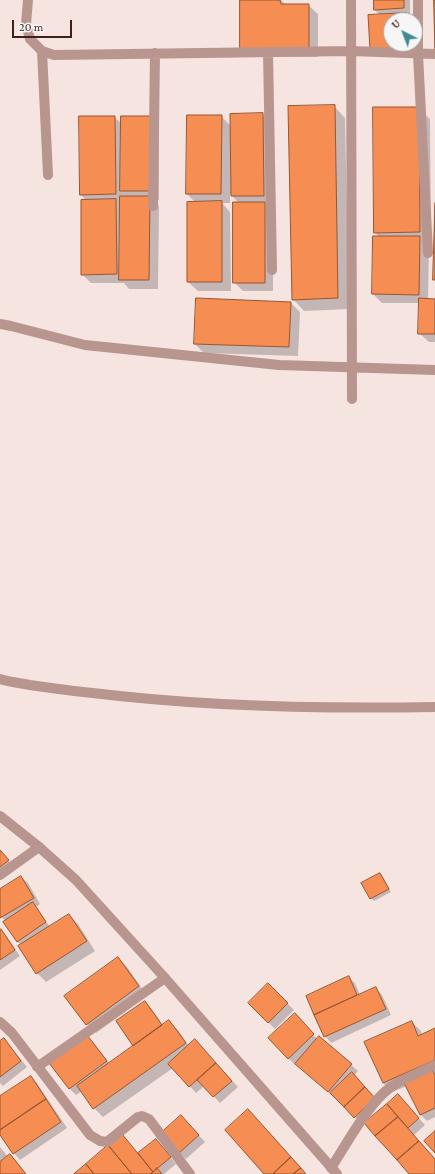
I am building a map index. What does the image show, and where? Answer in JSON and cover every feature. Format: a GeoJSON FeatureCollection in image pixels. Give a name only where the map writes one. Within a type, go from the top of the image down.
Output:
{"type":"FeatureCollection","features":[{"type":"Feature","properties":{"kind":"street"},"geometry":{"type":"LineString","coordinates":[[28,0],[26,24],[30,39],[42,51],[54,55],[351,51],[435,54]]}},
{"type":"Feature","properties":{"kind":"street"},"geometry":{"type":"LineString","coordinates":[[351,0],[352,399]]}},
{"type":"Feature","properties":{"kind":"street"},"geometry":{"type":"LineString","coordinates":[[418,0],[418,54],[428,253]]}},
{"type":"Feature","properties":{"kind":"street"},"geometry":{"type":"LineString","coordinates":[[42,51],[48,175]]}},
{"type":"Feature","properties":{"kind":"street"},"geometry":{"type":"LineString","coordinates":[[268,52],[272,270]]}},
{"type":"Feature","properties":{"kind":"street"},"geometry":{"type":"LineString","coordinates":[[153,206],[155,53]]}},
{"type":"Feature","properties":{"kind":"street"},"geometry":{"type":"LineString","coordinates":[[0,324],[84,345],[279,365],[435,370]]}},
{"type":"Feature","properties":{"kind":"street"},"geometry":{"type":"LineString","coordinates":[[0,679],[7,682],[118,696],[219,704],[350,708],[435,707]]}},
{"type":"Feature","properties":{"kind":"street"},"geometry":{"type":"LineString","coordinates":[[0,816],[39,847],[76,880],[165,978],[334,1171],[365,1116],[378,1099],[390,1087],[435,1065]]}},
{"type":"Feature","properties":{"kind":"street"},"geometry":{"type":"LineString","coordinates":[[0,874],[39,847]]}},
{"type":"Feature","properties":{"kind":"street"},"geometry":{"type":"LineString","coordinates":[[37,1067],[165,978]]}},
{"type":"Feature","properties":{"kind":"street"},"geometry":{"type":"LineString","coordinates":[[0,1022],[12,1033],[90,1135],[100,1141],[107,1142],[138,1117],[142,1116],[149,1119],[190,1174]]}},
{"type":"Feature","properties":{"kind":"building"},"geometry":{"type":"Polygon","coordinates":[[[240,0],[280,0],[281,4],[309,4],[309,48],[240,49],[240,0]]]}},
{"type":"Feature","properties":{"kind":"building"},"geometry":{"type":"Polygon","coordinates":[[[374,0],[404,0],[404,8],[374,10],[374,0]]]}},
{"type":"Feature","properties":{"kind":"building"},"geometry":{"type":"Polygon","coordinates":[[[434,0],[435,0],[435,51],[434,0]]]}},
{"type":"Feature","properties":{"kind":"building"},"geometry":{"type":"Polygon","coordinates":[[[383,14],[383,49],[370,49],[368,15],[383,14]]]}},
{"type":"Feature","properties":{"kind":"building"},"geometry":{"type":"Polygon","coordinates":[[[335,105],[338,298],[292,300],[288,106],[335,105]]]}},
{"type":"Feature","properties":{"kind":"building"},"geometry":{"type":"Polygon","coordinates":[[[373,107],[419,107],[420,232],[374,233],[373,107]]]}},
{"type":"Feature","properties":{"kind":"building"},"geometry":{"type":"Polygon","coordinates":[[[263,113],[264,196],[231,196],[230,114],[263,113]]]}},
{"type":"Feature","properties":{"kind":"building"},"geometry":{"type":"Polygon","coordinates":[[[187,115],[222,115],[221,194],[186,194],[187,115]]]}},
{"type":"Feature","properties":{"kind":"building"},"geometry":{"type":"Polygon","coordinates":[[[79,116],[115,116],[116,194],[80,195],[79,116]]]}},
{"type":"Feature","properties":{"kind":"building"},"geometry":{"type":"Polygon","coordinates":[[[121,116],[151,116],[150,191],[120,191],[121,116]]]}},
{"type":"Feature","properties":{"kind":"building"},"geometry":{"type":"Polygon","coordinates":[[[120,196],[150,196],[149,280],[119,280],[120,196]]]}},
{"type":"Feature","properties":{"kind":"building"},"geometry":{"type":"Polygon","coordinates":[[[116,199],[117,274],[81,275],[81,200],[116,199]]]}},
{"type":"Feature","properties":{"kind":"building"},"geometry":{"type":"Polygon","coordinates":[[[222,201],[222,282],[187,282],[187,202],[222,201]]]}},
{"type":"Feature","properties":{"kind":"building"},"geometry":{"type":"Polygon","coordinates":[[[233,202],[265,202],[265,283],[233,283],[233,202]]]}},
{"type":"Feature","properties":{"kind":"building"},"geometry":{"type":"Polygon","coordinates":[[[435,203],[435,280],[433,280],[435,203]]]}},
{"type":"Feature","properties":{"kind":"building"},"geometry":{"type":"Polygon","coordinates":[[[373,236],[420,236],[419,295],[372,294],[373,236]]]}},
{"type":"Feature","properties":{"kind":"building"},"geometry":{"type":"Polygon","coordinates":[[[196,298],[291,302],[289,347],[194,344],[196,298]]]}},
{"type":"Feature","properties":{"kind":"building"},"geometry":{"type":"Polygon","coordinates":[[[419,298],[435,299],[435,334],[418,334],[419,298]]]}},
{"type":"Feature","properties":{"kind":"building"},"geometry":{"type":"Polygon","coordinates":[[[0,850],[9,860],[0,867],[0,850]]]}},
{"type":"Feature","properties":{"kind":"building"},"geometry":{"type":"Polygon","coordinates":[[[380,873],[389,889],[370,899],[361,883],[380,873]]]}},
{"type":"Feature","properties":{"kind":"building"},"geometry":{"type":"Polygon","coordinates":[[[21,876],[34,898],[0,918],[0,889],[21,876]]]}},
{"type":"Feature","properties":{"kind":"building"},"geometry":{"type":"Polygon","coordinates":[[[33,902],[46,922],[17,942],[3,922],[33,902]]]}},
{"type":"Feature","properties":{"kind":"building"},"geometry":{"type":"Polygon","coordinates":[[[69,914],[87,941],[36,974],[18,946],[69,914]]]}},
{"type":"Feature","properties":{"kind":"building"},"geometry":{"type":"Polygon","coordinates":[[[1,929],[15,950],[0,960],[0,930],[1,929]]]}},
{"type":"Feature","properties":{"kind":"building"},"geometry":{"type":"Polygon","coordinates":[[[118,957],[139,986],[86,1025],[64,996],[118,957]]]}},
{"type":"Feature","properties":{"kind":"building"},"geometry":{"type":"Polygon","coordinates":[[[349,976],[357,995],[314,1015],[306,996],[349,976]]]}},
{"type":"Feature","properties":{"kind":"building"},"geometry":{"type":"Polygon","coordinates":[[[268,983],[288,1003],[268,1023],[248,1003],[268,983]]]}},
{"type":"Feature","properties":{"kind":"building"},"geometry":{"type":"Polygon","coordinates":[[[376,987],[386,1009],[324,1037],[314,1015],[376,987]]]}},
{"type":"Feature","properties":{"kind":"building"},"geometry":{"type":"Polygon","coordinates":[[[145,1001],[162,1025],[133,1046],[116,1021],[145,1001]]]}},
{"type":"Feature","properties":{"kind":"building"},"geometry":{"type":"Polygon","coordinates":[[[295,1013],[314,1034],[288,1059],[268,1038],[295,1013]]]}},
{"type":"Feature","properties":{"kind":"building"},"geometry":{"type":"Polygon","coordinates":[[[169,1020],[186,1043],[93,1109],[77,1086],[169,1020]]]}},
{"type":"Feature","properties":{"kind":"building"},"geometry":{"type":"Polygon","coordinates":[[[412,1021],[418,1036],[435,1028],[435,1060],[383,1083],[364,1042],[412,1021]]]}},
{"type":"Feature","properties":{"kind":"building"},"geometry":{"type":"Polygon","coordinates":[[[87,1035],[107,1061],[69,1089],[49,1063],[87,1035]]]}},
{"type":"Feature","properties":{"kind":"building"},"geometry":{"type":"Polygon","coordinates":[[[319,1036],[352,1064],[328,1092],[295,1064],[319,1036]]]}},
{"type":"Feature","properties":{"kind":"building"},"geometry":{"type":"Polygon","coordinates":[[[4,1038],[21,1061],[0,1077],[0,1041],[4,1038]]]}},
{"type":"Feature","properties":{"kind":"building"},"geometry":{"type":"Polygon","coordinates":[[[195,1039],[216,1063],[189,1087],[168,1064],[195,1039]]]}},
{"type":"Feature","properties":{"kind":"building"},"geometry":{"type":"Polygon","coordinates":[[[216,1063],[232,1081],[213,1097],[197,1080],[216,1063]]]}},
{"type":"Feature","properties":{"kind":"building"},"geometry":{"type":"Polygon","coordinates":[[[432,1069],[435,1075],[435,1108],[420,1115],[404,1083],[432,1069]]]}},
{"type":"Feature","properties":{"kind":"building"},"geometry":{"type":"Polygon","coordinates":[[[352,1072],[365,1087],[344,1107],[330,1093],[352,1072]]]}},
{"type":"Feature","properties":{"kind":"building"},"geometry":{"type":"Polygon","coordinates":[[[31,1076],[46,1099],[0,1130],[0,1096],[31,1076]]]}},
{"type":"Feature","properties":{"kind":"building"},"geometry":{"type":"Polygon","coordinates":[[[365,1087],[375,1098],[354,1118],[344,1107],[365,1087]]]}},
{"type":"Feature","properties":{"kind":"building"},"geometry":{"type":"Polygon","coordinates":[[[398,1094],[419,1118],[408,1128],[387,1104],[398,1094]]]}},
{"type":"Feature","properties":{"kind":"building"},"geometry":{"type":"Polygon","coordinates":[[[46,1099],[61,1122],[13,1154],[0,1135],[0,1130],[46,1099]]]}},
{"type":"Feature","properties":{"kind":"building"},"geometry":{"type":"Polygon","coordinates":[[[387,1104],[398,1117],[375,1136],[364,1123],[387,1104]]]}},
{"type":"Feature","properties":{"kind":"building"},"geometry":{"type":"Polygon","coordinates":[[[248,1109],[291,1157],[273,1174],[264,1174],[225,1130],[248,1109]]]}},
{"type":"Feature","properties":{"kind":"building"},"geometry":{"type":"Polygon","coordinates":[[[181,1115],[199,1135],[179,1153],[161,1133],[181,1115]]]}},
{"type":"Feature","properties":{"kind":"building"},"geometry":{"type":"Polygon","coordinates":[[[398,1117],[419,1141],[397,1160],[375,1136],[398,1117]]]}},
{"type":"Feature","properties":{"kind":"building"},"geometry":{"type":"Polygon","coordinates":[[[435,1131],[435,1153],[424,1141],[435,1131]]]}},
{"type":"Feature","properties":{"kind":"building"},"geometry":{"type":"Polygon","coordinates":[[[122,1134],[153,1172],[150,1174],[132,1174],[108,1145],[122,1134]]]}},
{"type":"Feature","properties":{"kind":"building"},"geometry":{"type":"Polygon","coordinates":[[[156,1139],[171,1157],[153,1172],[138,1153],[156,1139]]]}},
{"type":"Feature","properties":{"kind":"building"},"geometry":{"type":"Polygon","coordinates":[[[419,1141],[435,1159],[435,1174],[409,1174],[397,1160],[419,1141]]]}},
{"type":"Feature","properties":{"kind":"building"},"geometry":{"type":"Polygon","coordinates":[[[108,1145],[132,1174],[94,1174],[86,1164],[108,1145]]]}},
{"type":"Feature","properties":{"kind":"building"},"geometry":{"type":"Polygon","coordinates":[[[10,1154],[26,1174],[0,1174],[0,1162],[10,1154]]]}},
{"type":"Feature","properties":{"kind":"building"},"geometry":{"type":"Polygon","coordinates":[[[291,1157],[301,1168],[293,1174],[274,1173],[291,1157]]]}},
{"type":"Feature","properties":{"kind":"building"},"geometry":{"type":"Polygon","coordinates":[[[86,1164],[94,1174],[74,1174],[86,1164]]]}},
{"type":"Feature","properties":{"kind":"building"},"geometry":{"type":"Polygon","coordinates":[[[157,1168],[162,1174],[150,1174],[153,1172],[157,1168]]]}},
{"type":"Feature","properties":{"kind":"building"},"geometry":{"type":"Polygon","coordinates":[[[301,1168],[306,1174],[293,1174],[301,1168]]]}}]}
